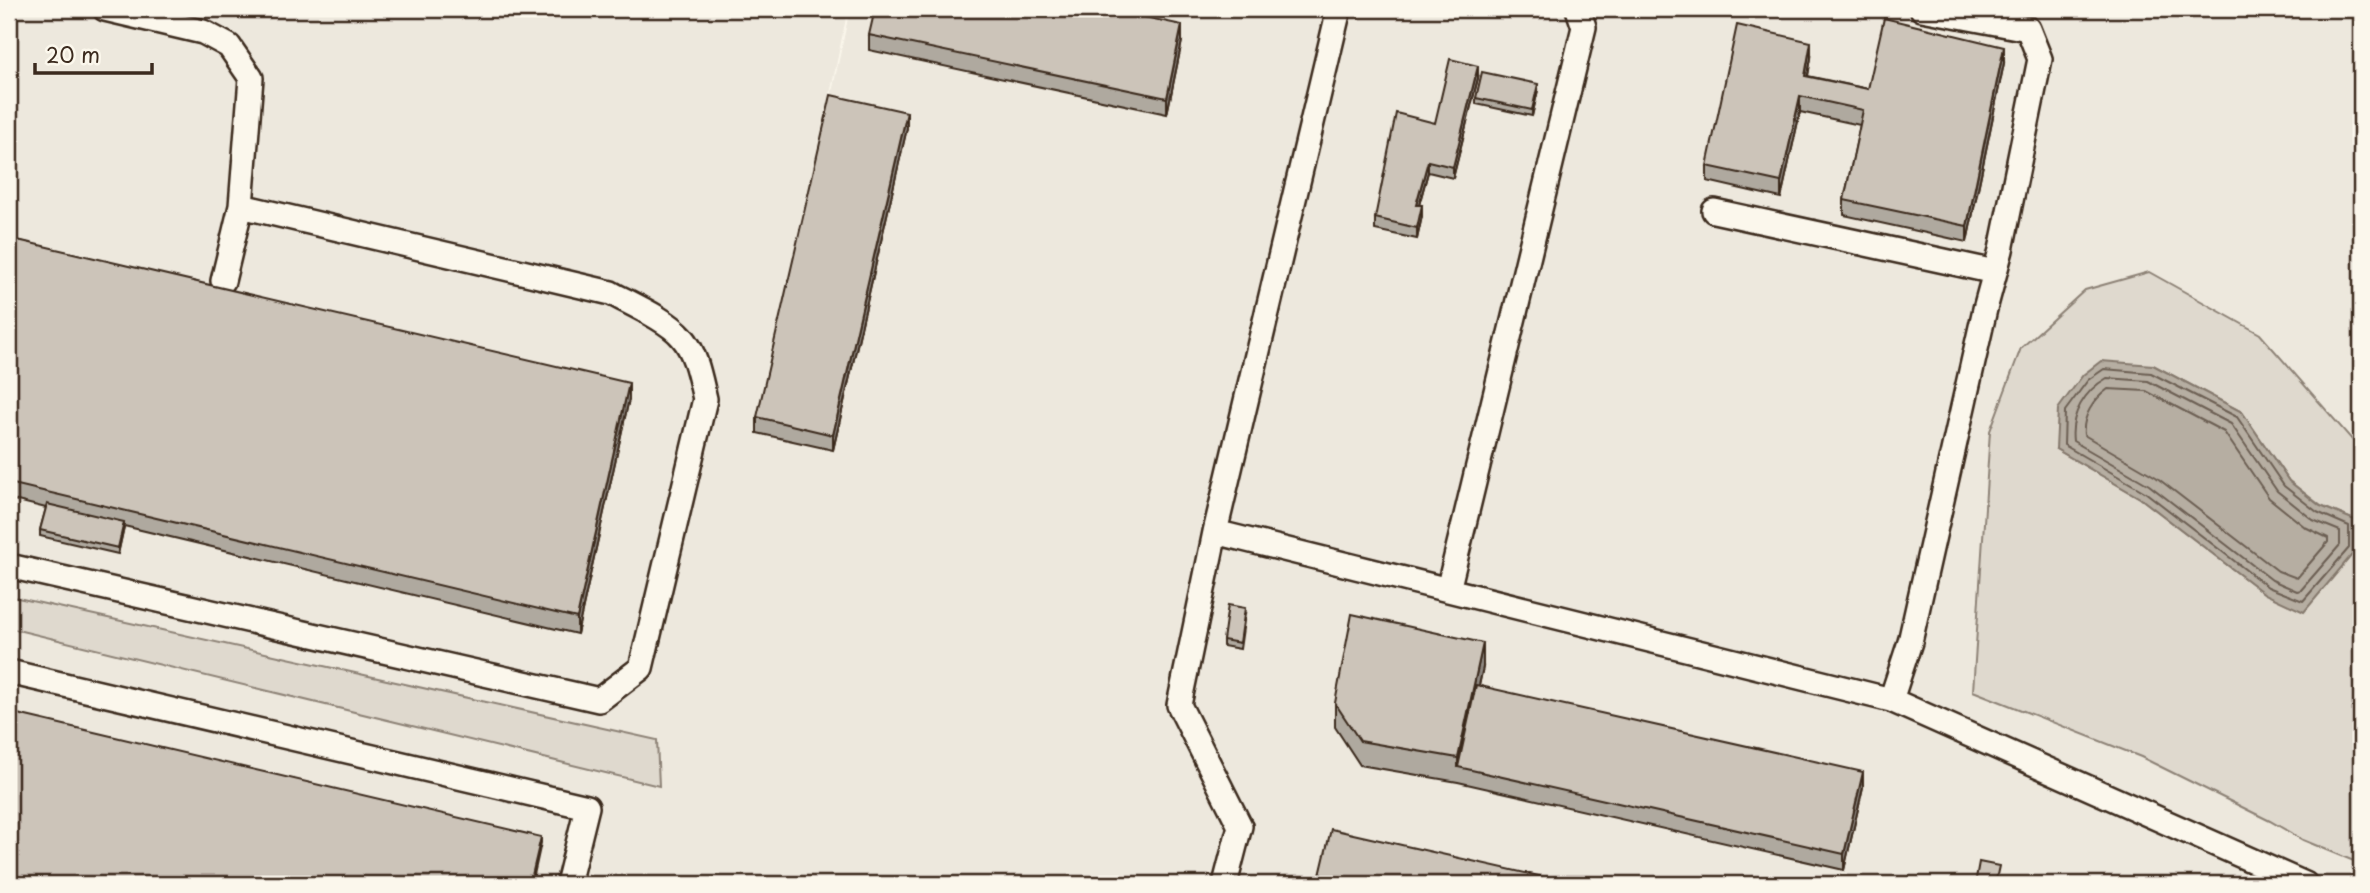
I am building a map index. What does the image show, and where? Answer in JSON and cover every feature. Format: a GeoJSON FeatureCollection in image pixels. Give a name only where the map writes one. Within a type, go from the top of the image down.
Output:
{"type":"FeatureCollection","features":[{"type":"Feature","properties":{"kind":"lane"},"geometry":{"type":"LineString","coordinates":[[105,9],[203,32],[229,46],[251,78],[241,206],[223,281]]}},
{"type":"Feature","properties":{"kind":"lane"},"geometry":{"type":"LineString","coordinates":[[1225,884],[1240,826],[1179,705],[1215,532],[1339,9]]}},
{"type":"Feature","properties":{"kind":"lane"},"geometry":{"type":"LineString","coordinates":[[1448,590],[1584,27],[1578,9]]}},
{"type":"Feature","properties":{"kind":"lane"},"geometry":{"type":"LineString","coordinates":[[1891,700],[1910,642],[1995,272],[2040,59],[2028,29],[1922,9]]}},
{"type":"Feature","properties":{"kind":"lane"},"geometry":{"type":"LineString","coordinates":[[9,566],[599,700],[641,668],[705,398],[697,365],[682,336],[652,315],[611,293],[241,206]]}},
{"type":"Feature","properties":{"kind":"lane"},"geometry":{"type":"LineString","coordinates":[[1714,211],[1995,272]]}},
{"type":"Feature","properties":{"kind":"lane"},"geometry":{"type":"LineString","coordinates":[[1215,532],[1891,700],[2296,882]]}},
{"type":"Feature","properties":{"kind":"lane"},"geometry":{"type":"LineString","coordinates":[[9,672],[587,807],[568,884]]}},
{"type":"Feature","properties":{"kind":"shaded area"},"geometry":{"type":"Polygon","coordinates":[[[9,9],[848,9],[778,341],[850,9],[2361,9],[2361,884],[9,884],[9,9]]]}},
{"type":"Feature","properties":{"kind":"shaded area"},"geometry":{"type":"Polygon","coordinates":[[[2149,272],[2260,334],[2361,450],[2361,864],[2303,840],[2141,757],[1973,691],[1990,431],[2021,348],[2085,290],[2149,272]],[[2153,365],[2056,449],[2140,498],[2265,594],[2357,521],[2321,506],[2289,481],[2242,412],[2153,365]]]}},
{"type":"Feature","properties":{"kind":"shaded area"},"geometry":{"type":"Polygon","coordinates":[[[9,596],[657,740],[659,786],[9,628],[9,596]]]}},
{"type":"Feature","properties":{"kind":"water"},"geometry":{"type":"Polygon","coordinates":[[[2101,361],[2153,365],[2242,412],[2289,481],[2320,506],[2357,521],[2356,550],[2304,612],[2265,594],[2140,498],[2056,449],[2058,409],[2083,375],[2101,361]]]}},
{"type":"Feature","properties":{"kind":"building"},"geometry":{"type":"Polygon","coordinates":[[[875,9],[1107,9],[1182,25],[1167,98],[869,35],[875,9]]]}},
{"type":"Feature","properties":{"kind":"building"},"geometry":{"type":"Polygon","coordinates":[[[1884,18],[2004,47],[1967,226],[1844,200],[1863,110],[1800,96],[1781,182],[1707,166],[1737,25],[1811,42],[1805,76],[1868,89],[1884,18]]]}},
{"type":"Feature","properties":{"kind":"building"},"geometry":{"type":"Polygon","coordinates":[[[1450,59],[1478,66],[1453,167],[1428,161],[1416,205],[1422,205],[1417,228],[1375,218],[1396,113],[1435,123],[1450,59]]]}},
{"type":"Feature","properties":{"kind":"building"},"geometry":{"type":"Polygon","coordinates":[[[1482,72],[1538,84],[1532,110],[1476,98],[1482,72]]]}},
{"type":"Feature","properties":{"kind":"building"},"geometry":{"type":"Polygon","coordinates":[[[831,95],[907,112],[833,435],[757,417],[831,95]]]}},
{"type":"Feature","properties":{"kind":"building"},"geometry":{"type":"Polygon","coordinates":[[[9,238],[629,383],[577,618],[9,483],[9,238]]]}},
{"type":"Feature","properties":{"kind":"building"},"geometry":{"type":"Polygon","coordinates":[[[47,504],[124,522],[118,548],[40,530],[47,504]]]}},
{"type":"Feature","properties":{"kind":"building"},"geometry":{"type":"Polygon","coordinates":[[[1228,605],[1245,608],[1240,643],[1223,640],[1228,605]]]}},
{"type":"Feature","properties":{"kind":"building"},"geometry":{"type":"Polygon","coordinates":[[[1352,614],[1483,643],[1458,758],[1360,741],[1335,703],[1352,614]]]}},
{"type":"Feature","properties":{"kind":"building"},"geometry":{"type":"Polygon","coordinates":[[[1476,685],[1863,772],[1844,854],[1458,767],[1476,685]]]}},
{"type":"Feature","properties":{"kind":"building"},"geometry":{"type":"Polygon","coordinates":[[[9,712],[541,837],[530,884],[9,884],[9,712]]]}},
{"type":"Feature","properties":{"kind":"building"},"geometry":{"type":"Polygon","coordinates":[[[1331,829],[1574,884],[1318,884],[1331,829]]]}},
{"type":"Feature","properties":{"kind":"building"},"geometry":{"type":"Polygon","coordinates":[[[1979,862],[1999,866],[1995,884],[1975,884],[1979,862]]]}}]}
